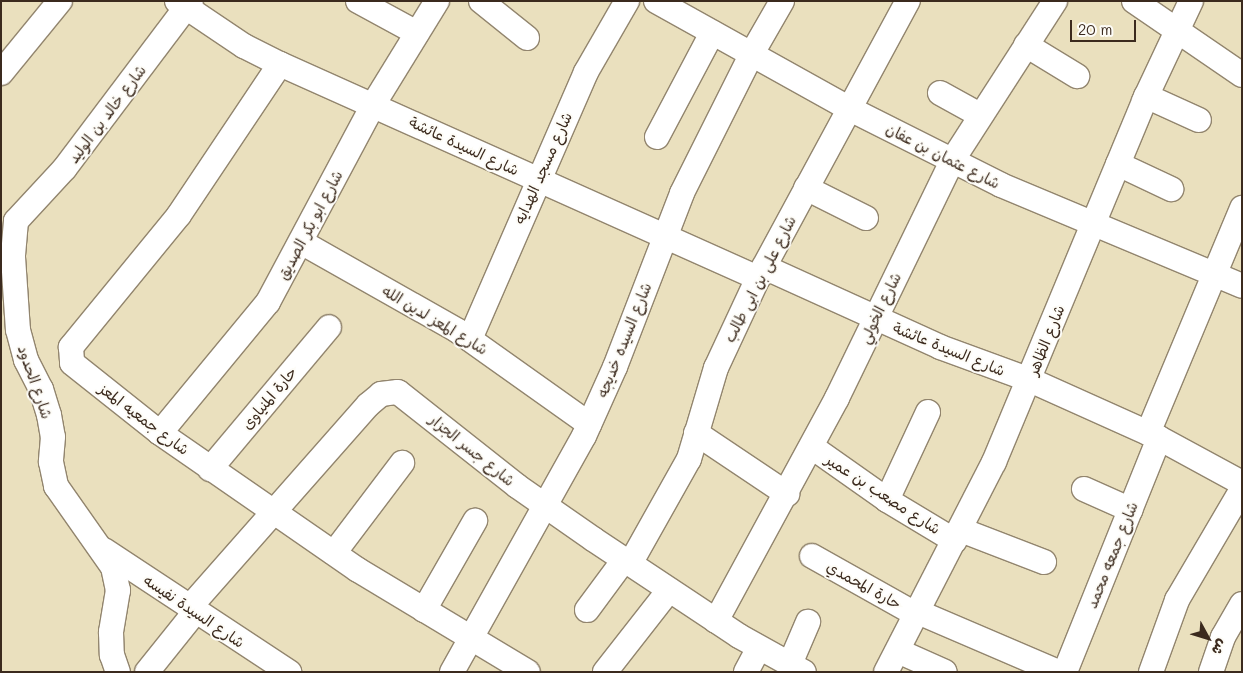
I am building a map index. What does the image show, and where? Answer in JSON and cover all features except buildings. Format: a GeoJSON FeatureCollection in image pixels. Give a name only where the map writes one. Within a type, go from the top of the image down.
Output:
{"type":"FeatureCollection","features":[{"type":"Feature","properties":{"kind":"street"},"geometry":{"type":"LineString","coordinates":[[1,73],[60,1]]}},
{"type":"Feature","properties":{"kind":"street"},"geometry":{"type":"LineString","coordinates":[[358,1],[417,33]]}},
{"type":"Feature","properties":{"kind":"street","name":"شارع ابو بكر الصديق"},"geometry":{"type":"LineString","coordinates":[[160,433],[268,302],[373,105],[436,1]]}},
{"type":"Feature","properties":{"kind":"street"},"geometry":{"type":"LineString","coordinates":[[481,1],[527,38]]}},
{"type":"Feature","properties":{"kind":"street","name":"شارع مسجد الهدايه"},"geometry":{"type":"LineString","coordinates":[[470,339],[537,179],[586,72],[626,1]]}},
{"type":"Feature","properties":{"kind":"street","name":"شارع عثمان بن عفان"},"geometry":{"type":"LineString","coordinates":[[656,1],[848,108],[952,161],[1093,224],[1242,286]]}},
{"type":"Feature","properties":{"kind":"street","name":"شارع السيده خديجه"},"geometry":{"type":"LineString","coordinates":[[452,672],[546,506],[589,424],[615,367],[664,236],[751,54],[782,1]]}},
{"type":"Feature","properties":{"kind":"street","name":"شارع على بن ابى طالب"},"geometry":{"type":"LineString","coordinates":[[587,610],[627,562],[679,480],[716,368],[761,273],[848,108],[908,1]]}},
{"type":"Feature","properties":{"kind":"street","name":"شارع الخولي"},"geometry":{"type":"LineString","coordinates":[[716,622],[812,447],[952,161],[1055,1]]}},
{"type":"Feature","properties":{"kind":"street"},"geometry":{"type":"LineString","coordinates":[[1134,1],[1176,33],[1242,75]]}},
{"type":"Feature","properties":{"kind":"street","name":"شارع الظاهر"},"geometry":{"type":"LineString","coordinates":[[886,672],[958,535],[1030,380],[1146,96],[1191,1]]}},
{"type":"Feature","properties":{"kind":"street","name":"شارع السيدة عائشة"},"geometry":{"type":"LineString","coordinates":[[184,3],[244,46],[280,64],[664,236],[875,318],[940,347],[1030,380],[1154,436],[1242,483]]}},
{"type":"Feature","properties":{"kind":"street","name":"شارع خالد بن الوليد"},"geometry":{"type":"LineString","coordinates":[[9,222],[65,168],[184,3]]}},
{"type":"Feature","properties":{"kind":"street"},"geometry":{"type":"LineString","coordinates":[[657,137],[712,33]]}},
{"type":"Feature","properties":{"kind":"street"},"geometry":{"type":"LineString","coordinates":[[1026,45],[1077,76]]}},
{"type":"Feature","properties":{"kind":"street","name":"شارع جمعيه المعز"},"geometry":{"type":"LineString","coordinates":[[280,64],[179,215],[71,347],[72,363],[160,433],[334,553],[424,610],[528,672]]}},
{"type":"Feature","properties":{"kind":"street"},"geometry":{"type":"LineString","coordinates":[[940,93],[980,115]]}},
{"type":"Feature","properties":{"kind":"street"},"geometry":{"type":"LineString","coordinates":[[1146,96],[1199,120]]}},
{"type":"Feature","properties":{"kind":"street"},"geometry":{"type":"LineString","coordinates":[[1118,164],[1171,189]]}},
{"type":"Feature","properties":{"kind":"street"},"geometry":{"type":"LineString","coordinates":[[806,188],[866,218]]}},
{"type":"Feature","properties":{"kind":"street","name":"شارع جمعه محمد"},"geometry":{"type":"LineString","coordinates":[[1065,672],[1131,510],[1154,436],[1214,274],[1242,208]]}},
{"type":"Feature","properties":{"kind":"street","name":"شارع الحدود"},"geometry":{"type":"LineString","coordinates":[[9,222],[18,330],[26,360],[41,389],[49,415],[53,437],[51,462],[56,486],[113,567],[118,590],[111,632],[112,655],[118,672]]}},
{"type":"Feature","properties":{"kind":"street","name":"شارع المعز لدين الله"},"geometry":{"type":"LineString","coordinates":[[301,242],[470,339],[589,424]]}},
{"type":"Feature","properties":{"kind":"street","name":"حارة المنياوى"},"geometry":{"type":"LineString","coordinates":[[210,468],[329,327]]}},
{"type":"Feature","properties":{"kind":"street","name":"شارع جسر الجزار"},"geometry":{"type":"LineString","coordinates":[[147,672],[192,610],[275,511],[368,405],[381,394],[398,392],[546,506],[716,622],[797,668]]}},
{"type":"Feature","properties":{"kind":"street"},"geometry":{"type":"LineString","coordinates":[[887,500],[928,412]]}},
{"type":"Feature","properties":{"kind":"street"},"geometry":{"type":"LineString","coordinates":[[696,433],[786,494]]}},
{"type":"Feature","properties":{"kind":"street","name":"شارع مصعب بن عمير"},"geometry":{"type":"LineString","coordinates":[[812,447],[887,500],[958,535],[1044,562]]}},
{"type":"Feature","properties":{"kind":"street"},"geometry":{"type":"LineString","coordinates":[[334,553],[402,463]]}},
{"type":"Feature","properties":{"kind":"street"},"geometry":{"type":"LineString","coordinates":[[1084,489],[1131,510]]}},
{"type":"Feature","properties":{"kind":"street"},"geometry":{"type":"LineString","coordinates":[[1151,672],[1176,600],[1242,489]]}},
{"type":"Feature","properties":{"kind":"street"},"geometry":{"type":"LineString","coordinates":[[424,610],[475,521]]}},
{"type":"Feature","properties":{"kind":"street","name":"شارع السيدة نفيسه"},"geometry":{"type":"LineString","coordinates":[[100,548],[289,672]]}},
{"type":"Feature","properties":{"kind":"street","name":"حارة المحمدي"},"geometry":{"type":"LineString","coordinates":[[812,556],[918,613],[1058,672]]}},
{"type":"Feature","properties":{"kind":"street"},"geometry":{"type":"LineString","coordinates":[[605,672],[669,590]]}},
{"type":"Feature","properties":{"kind":"street"},"geometry":{"type":"LineString","coordinates":[[1210,672],[1223,637],[1242,604]]}},
{"type":"Feature","properties":{"kind":"street"},"geometry":{"type":"LineString","coordinates":[[797,668],[808,622]]}},
{"type":"Feature","properties":{"kind":"street"},"geometry":{"type":"LineString","coordinates":[[746,672],[759,648]]}},
{"type":"Feature","properties":{"kind":"street"},"geometry":{"type":"LineString","coordinates":[[898,651],[945,672]]}}]}
